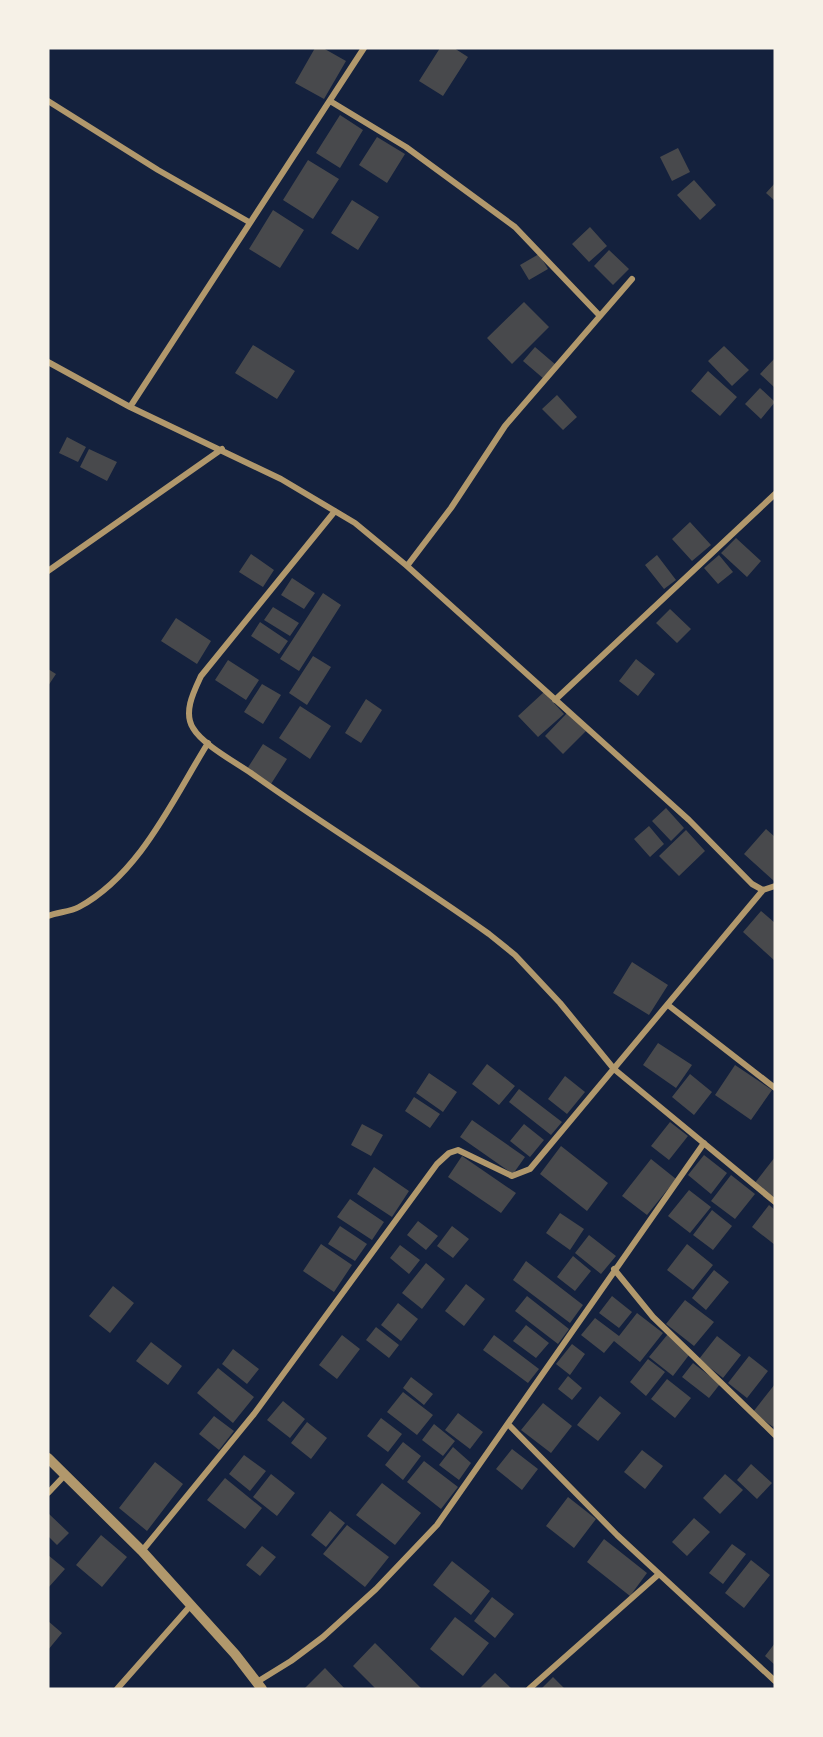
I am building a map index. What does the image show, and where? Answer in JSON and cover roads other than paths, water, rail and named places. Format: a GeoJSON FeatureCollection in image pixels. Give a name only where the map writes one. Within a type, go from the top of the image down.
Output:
{"type":"FeatureCollection","features":[{"type":"Feature","properties":{"kind":"street"},"geometry":{"type":"LineString","coordinates":[[130,407],[364,48]]}},
{"type":"Feature","properties":{"kind":"street"},"geometry":{"type":"LineString","coordinates":[[48,100],[140,159],[249,222]]}},
{"type":"Feature","properties":{"kind":"street"},"geometry":{"type":"LineString","coordinates":[[330,101],[406,147],[515,227],[531,241],[600,316]]}},
{"type":"Feature","properties":{"kind":"street"},"geometry":{"type":"LineString","coordinates":[[407,566],[451,508],[505,426],[632,279]]}},
{"type":"Feature","properties":{"kind":"street"},"geometry":{"type":"LineString","coordinates":[[48,362],[130,407],[222,449],[355,523],[407,566],[555,699],[689,820],[752,884],[763,890]]}},
{"type":"Feature","properties":{"kind":"street"},"geometry":{"type":"LineString","coordinates":[[48,572],[222,449]]}},
{"type":"Feature","properties":{"kind":"street"},"geometry":{"type":"LineString","coordinates":[[555,699],[775,494]]}},
{"type":"Feature","properties":{"kind":"street"},"geometry":{"type":"LineString","coordinates":[[335,511],[201,676],[189,712],[193,728],[208,742],[489,934],[515,955],[560,1003],[614,1069],[775,1202]]}},
{"type":"Feature","properties":{"kind":"street"},"geometry":{"type":"LineString","coordinates":[[48,916],[77,908],[99,894],[124,870],[150,837],[208,742]]}},
{"type":"Feature","properties":{"kind":"street"},"geometry":{"type":"LineString","coordinates":[[142,1551],[254,1414],[437,1164],[449,1153],[458,1150],[512,1176],[521,1175],[543,1157],[763,890],[775,886]]}},
{"type":"Feature","properties":{"kind":"street"},"geometry":{"type":"LineString","coordinates":[[668,1005],[775,1088]]}},
{"type":"Feature","properties":{"kind":"street"},"geometry":{"type":"LineString","coordinates":[[48,1458],[142,1551],[260,1685],[323,1637],[376,1588],[436,1524],[704,1143]]}},
{"type":"Feature","properties":{"kind":"street"},"geometry":{"type":"LineString","coordinates":[[614,1269],[653,1317],[775,1435]]}},
{"type":"Feature","properties":{"kind":"street"},"geometry":{"type":"LineString","coordinates":[[508,1424],[659,1574],[775,1681]]}},
{"type":"Feature","properties":{"kind":"street"},"geometry":{"type":"LineString","coordinates":[[48,1493],[65,1475]]}},
{"type":"Feature","properties":{"kind":"street"},"geometry":{"type":"LineString","coordinates":[[529,1689],[659,1574]]}},
{"type":"Feature","properties":{"kind":"street"},"geometry":{"type":"LineString","coordinates":[[117,1689],[191,1605]]}}]}
